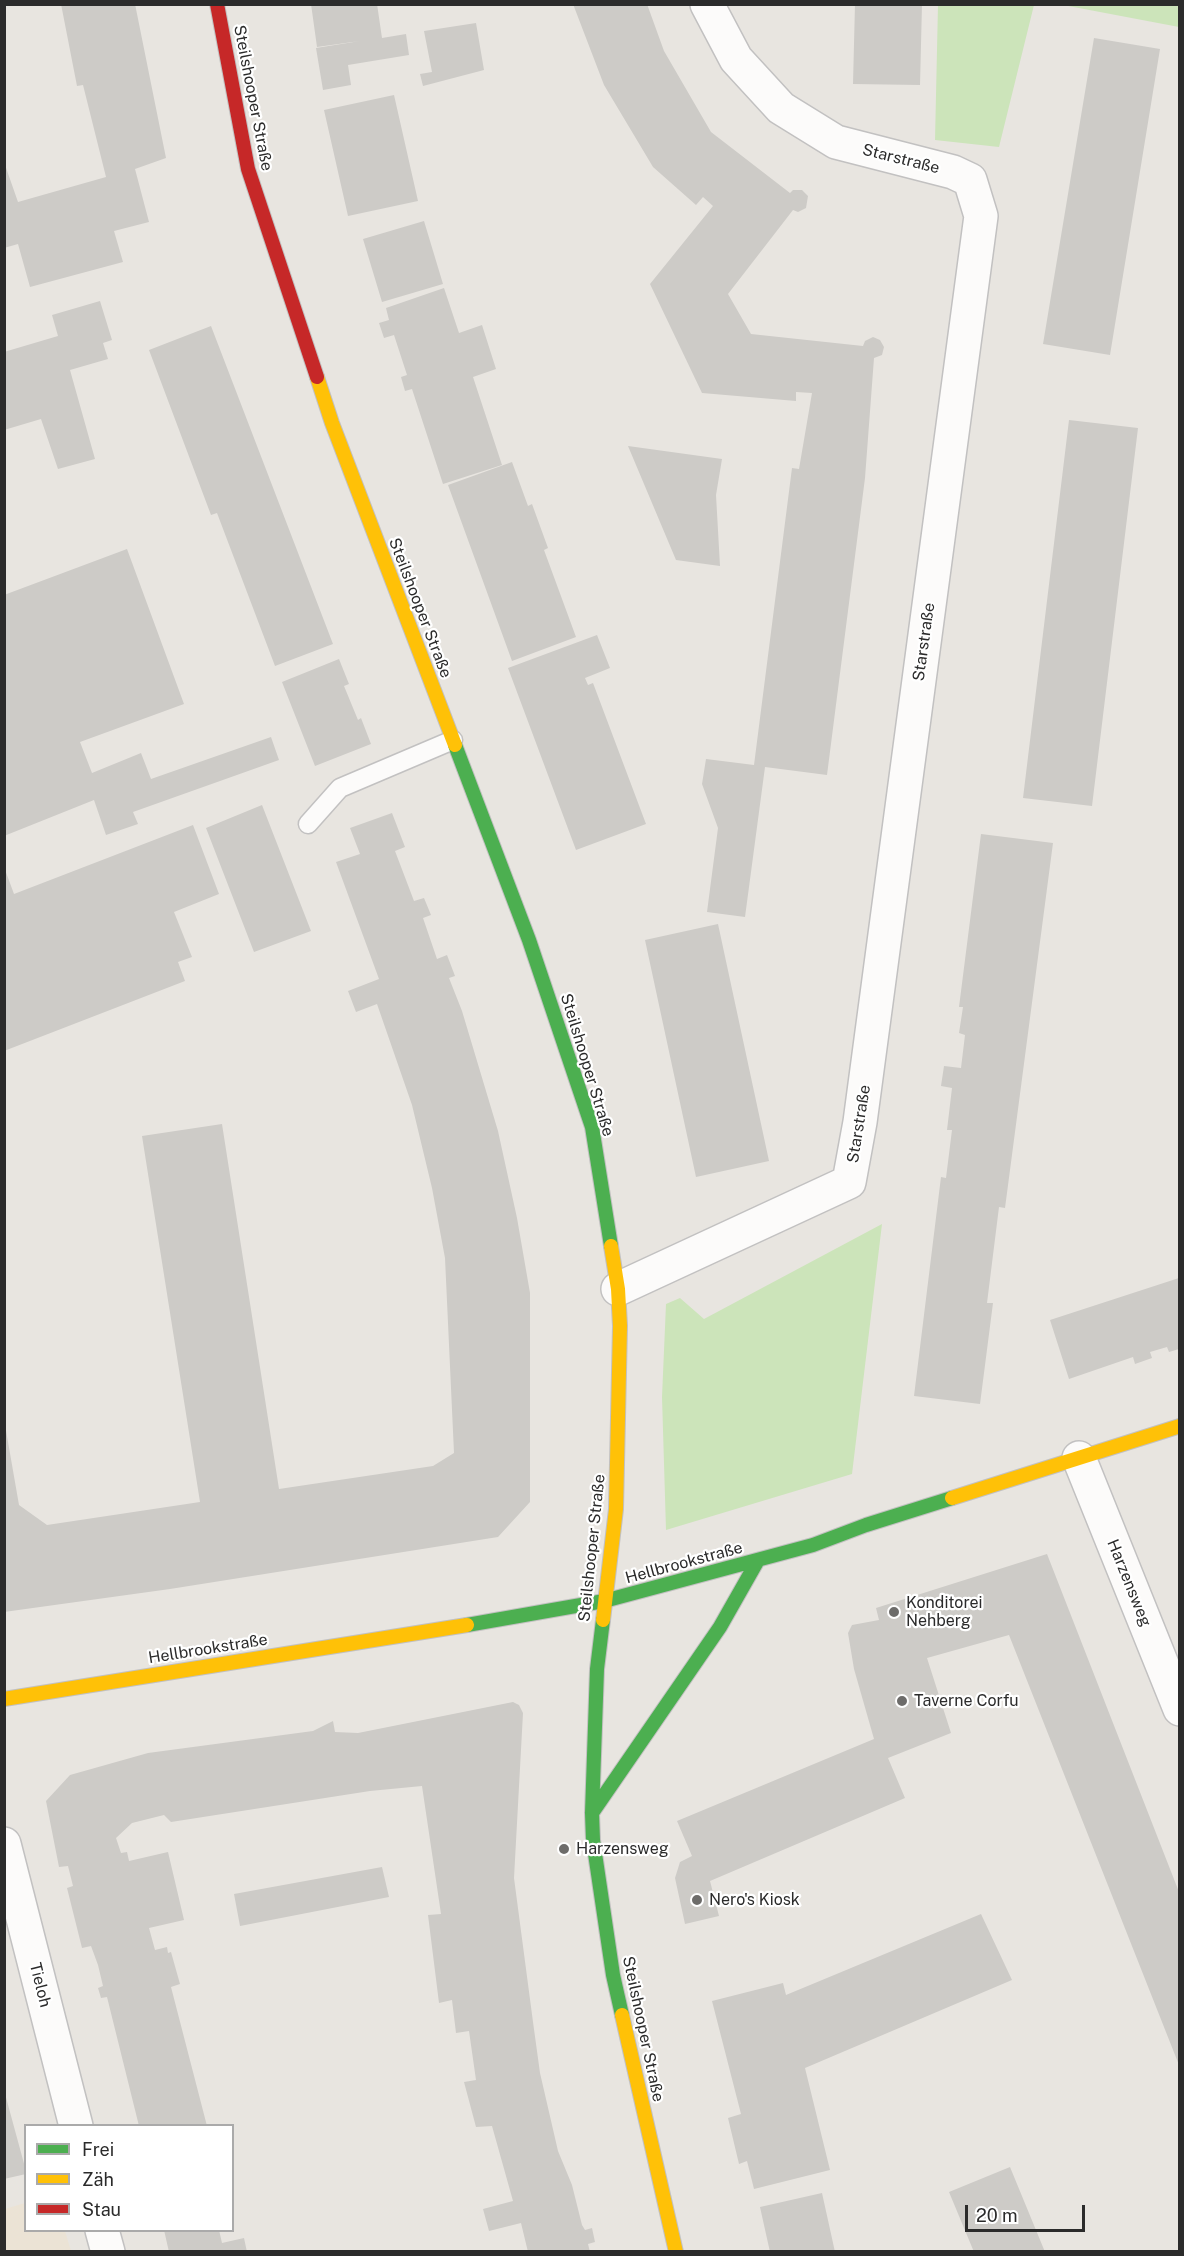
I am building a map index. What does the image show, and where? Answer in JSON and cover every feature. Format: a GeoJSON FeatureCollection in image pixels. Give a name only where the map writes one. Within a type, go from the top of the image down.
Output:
{"type":"FeatureCollection","features":[{"type":"Feature","properties":{"kind":"street","name":"Steilshooper Straße"},"geometry":{"type":"LineString","coordinates":[[217,4],[248,169],[332,423],[529,940],[592,1127],[618,1289],[620,1326],[616,1509],[597,1669],[593,1840],[613,1975],[676,2252]]}},
{"type":"Feature","properties":{"kind":"street","name":"Starstraße"},"geometry":{"type":"LineString","coordinates":[[618,1289],[849,1182],[862,1110],[981,216],[970,180],[953,171],[836,142],[782,108],[736,59],[707,4]]}},
{"type":"Feature","properties":{"kind":"street","name":"Hellbrookstraße"},"geometry":{"type":"LineString","coordinates":[[4,1699],[500,1620],[604,1601],[813,1545],[866,1525],[1179,1426]]}},
{"type":"Feature","properties":{"kind":"street","name":"Harzensweg"},"geometry":{"type":"LineString","coordinates":[[1079,1458],[1179,1709]]}},
{"type":"Feature","properties":{"kind":"street"},"geometry":{"type":"LineString","coordinates":[[592,1813],[720,1627],[758,1560]]}},
{"type":"Feature","properties":{"kind":"street","name":"Tieloh"},"geometry":{"type":"LineString","coordinates":[[4,1844],[75,2124]]}},
{"type":"Feature","properties":{"kind":"street"},"geometry":{"type":"LineString","coordinates":[[103,2232],[108,2252]]}},
{"type":"Feature","properties":{"kind":"lane"},"geometry":{"type":"LineString","coordinates":[[308,824],[340,788],[453,740]]}},
{"type":"Feature","properties":{"kind":"shaded area"},"geometry":{"type":"Polygon","coordinates":[[[24,2203],[24,2232],[65,2232],[71,2251],[5,2251],[5,2209],[24,2203]]]}},
{"type":"Feature","properties":{"kind":"green space"},"geometry":{"type":"Polygon","coordinates":[[[938,5],[1034,5],[999,147],[935,140],[938,5]]]}},
{"type":"Feature","properties":{"kind":"green space"},"geometry":{"type":"Polygon","coordinates":[[[1063,5],[1179,5],[1179,27],[1063,5]]]}},
{"type":"Feature","properties":{"kind":"green space"},"geometry":{"type":"Polygon","coordinates":[[[882,1224],[852,1474],[666,1530],[662,1397],[666,1304],[680,1298],[704,1319],[882,1224]]]}},
{"type":"Feature","properties":{"kind":"building"},"geometry":{"type":"Polygon","coordinates":[[[61,4],[135,4],[166,158],[135,169],[149,222],[114,231],[123,262],[30,287],[18,244],[4,248],[4,162],[18,202],[106,177],[83,85],[77,86],[61,4]]]}},
{"type":"Feature","properties":{"kind":"building"},"geometry":{"type":"Polygon","coordinates":[[[311,4],[377,4],[382,38],[406,34],[409,55],[348,65],[351,85],[323,90],[316,48],[360,41],[317,47],[311,4]]]}},
{"type":"Feature","properties":{"kind":"building"},"geometry":{"type":"Polygon","coordinates":[[[573,4],[647,4],[664,51],[711,132],[790,193],[793,190],[802,190],[808,196],[806,208],[798,212],[793,210],[728,294],[751,334],[863,346],[865,341],[873,337],[880,340],[884,347],[882,355],[874,358],[865,478],[827,775],[765,767],[745,917],[707,912],[718,828],[702,784],[706,759],[754,765],[792,468],[799,469],[812,393],[796,392],[796,401],[702,393],[650,284],[713,206],[703,197],[696,205],[653,167],[604,85],[573,4]]]}},
{"type":"Feature","properties":{"kind":"building"},"geometry":{"type":"Polygon","coordinates":[[[855,4],[922,4],[920,85],[853,84],[855,4]]]}},
{"type":"Feature","properties":{"kind":"building"},"geometry":{"type":"Polygon","coordinates":[[[476,23],[484,70],[423,86],[420,74],[432,72],[424,31],[476,23]]]}},
{"type":"Feature","properties":{"kind":"building"},"geometry":{"type":"Polygon","coordinates":[[[1094,38],[1160,49],[1110,355],[1043,344],[1094,38]]]}},
{"type":"Feature","properties":{"kind":"building"},"geometry":{"type":"Polygon","coordinates":[[[394,95],[418,201],[348,216],[324,110],[394,95]]]}},
{"type":"Feature","properties":{"kind":"building"},"geometry":{"type":"Polygon","coordinates":[[[424,221],[443,284],[382,302],[363,239],[424,221]]]}},
{"type":"Feature","properties":{"kind":"building"},"geometry":{"type":"Polygon","coordinates":[[[444,288],[459,333],[482,325],[496,369],[473,377],[502,465],[443,484],[412,389],[405,391],[401,377],[407,375],[394,335],[384,338],[379,323],[389,320],[386,308],[444,288]]]}},
{"type":"Feature","properties":{"kind":"building"},"geometry":{"type":"Polygon","coordinates":[[[100,301],[112,340],[103,343],[108,359],[70,370],[95,459],[58,469],[41,419],[4,430],[4,352],[58,336],[52,315],[100,301]]]}},
{"type":"Feature","properties":{"kind":"building"},"geometry":{"type":"Polygon","coordinates":[[[211,326],[333,644],[275,666],[217,513],[211,515],[149,350],[211,326]]]}},
{"type":"Feature","properties":{"kind":"building"},"geometry":{"type":"Polygon","coordinates":[[[1069,420],[1138,428],[1092,806],[1023,798],[1069,420]]]}},
{"type":"Feature","properties":{"kind":"building"},"geometry":{"type":"Polygon","coordinates":[[[628,446],[722,459],[716,495],[720,566],[676,560],[628,446]]]}},
{"type":"Feature","properties":{"kind":"building"},"geometry":{"type":"Polygon","coordinates":[[[512,462],[528,506],[532,504],[548,548],[544,550],[576,637],[512,661],[448,485],[512,462]]]}},
{"type":"Feature","properties":{"kind":"building"},"geometry":{"type":"Polygon","coordinates":[[[127,549],[184,704],[80,742],[92,773],[141,753],[151,779],[271,737],[279,760],[133,812],[138,824],[106,835],[94,800],[4,836],[4,595],[127,549]]]}},
{"type":"Feature","properties":{"kind":"building"},"geometry":{"type":"Polygon","coordinates":[[[597,635],[610,668],[585,678],[588,685],[593,683],[646,824],[576,850],[508,668],[597,635]]]}},
{"type":"Feature","properties":{"kind":"building"},"geometry":{"type":"Polygon","coordinates":[[[339,659],[349,684],[344,686],[358,720],[361,718],[371,744],[315,766],[282,682],[339,659]]]}},
{"type":"Feature","properties":{"kind":"building"},"geometry":{"type":"Polygon","coordinates":[[[262,805],[311,931],[254,952],[206,828],[262,805]]]}},
{"type":"Feature","properties":{"kind":"building"},"geometry":{"type":"Polygon","coordinates":[[[392,813],[405,847],[395,851],[414,901],[424,898],[431,915],[423,918],[437,959],[447,955],[455,976],[449,978],[462,1011],[498,1131],[517,1218],[530,1293],[530,1502],[498,1537],[170,1589],[4,1612],[4,1419],[19,1505],[47,1525],[200,1502],[142,1136],[222,1124],[279,1489],[433,1466],[454,1453],[445,1258],[432,1188],[412,1105],[377,1004],[356,1012],[348,991],[379,979],[336,862],[360,854],[350,828],[392,813]]]}},
{"type":"Feature","properties":{"kind":"building"},"geometry":{"type":"Polygon","coordinates":[[[193,825],[219,894],[174,912],[192,957],[178,962],[185,981],[4,1051],[4,867],[14,894],[193,825]]]}},
{"type":"Feature","properties":{"kind":"building"},"geometry":{"type":"Polygon","coordinates":[[[981,834],[1053,843],[1005,1208],[999,1207],[987,1303],[993,1303],[980,1404],[914,1396],[941,1177],[946,1178],[952,1130],[947,1130],[952,1088],[941,1086],[944,1066],[961,1068],[965,1035],[959,1033],[963,1007],[959,1007],[981,834]]]}},
{"type":"Feature","properties":{"kind":"building"},"geometry":{"type":"Polygon","coordinates":[[[718,924],[769,1161],[696,1177],[645,940],[718,924]]]}},
{"type":"Feature","properties":{"kind":"building"},"geometry":{"type":"Polygon","coordinates":[[[1179,1278],[1179,1349],[1169,1352],[1167,1347],[1150,1352],[1152,1358],[1135,1364],[1133,1357],[1069,1379],[1050,1320],[1179,1278]]]}},
{"type":"Feature","properties":{"kind":"building"},"geometry":{"type":"Polygon","coordinates":[[[1047,1554],[1179,1892],[1179,2065],[1009,1635],[927,1658],[951,1733],[888,1758],[905,1798],[710,1881],[719,1916],[685,1924],[675,1878],[680,1862],[692,1856],[677,1821],[874,1739],[854,1669],[848,1633],[852,1625],[879,1620],[876,1608],[1047,1554]]]}},
{"type":"Feature","properties":{"kind":"building"},"geometry":{"type":"Polygon","coordinates":[[[513,1702],[519,1705],[523,1713],[514,1878],[540,2073],[558,2151],[572,2185],[582,2225],[585,2230],[592,2228],[595,2242],[588,2244],[590,2252],[528,2252],[521,2223],[489,2231],[483,2209],[513,2201],[492,2126],[476,2127],[464,2082],[476,2080],[469,2031],[456,2033],[452,2000],[439,2003],[428,1915],[441,1914],[422,1786],[370,1791],[171,1822],[164,1815],[132,1823],[116,1838],[121,1853],[127,1852],[129,1861],[168,1852],[184,1920],[149,1928],[155,1950],[167,1947],[168,1953],[171,1952],[180,1984],[171,1987],[206,2124],[139,2124],[107,1997],[101,1998],[98,1988],[103,1986],[98,1965],[91,1946],[82,1948],[67,1888],[73,1886],[68,1866],[59,1867],[46,1801],[70,1775],[148,1753],[313,1731],[333,1721],[335,1732],[358,1733],[513,1702]]]}},
{"type":"Feature","properties":{"kind":"building"},"geometry":{"type":"Polygon","coordinates":[[[382,1867],[389,1897],[240,1926],[234,1894],[382,1867]]]}},
{"type":"Feature","properties":{"kind":"building"},"geometry":{"type":"Polygon","coordinates":[[[981,1914],[1012,1980],[805,2068],[830,2170],[754,2189],[747,2161],[739,2164],[728,2118],[741,2114],[712,2001],[783,1983],[786,1995],[981,1914]]]}},
{"type":"Feature","properties":{"kind":"building"},"geometry":{"type":"Polygon","coordinates":[[[4,2090],[24,2164],[24,2174],[4,2179],[4,2090]]]}},
{"type":"Feature","properties":{"kind":"building"},"geometry":{"type":"Polygon","coordinates":[[[1010,2167],[1045,2252],[974,2252],[949,2192],[1010,2167]]]}},
{"type":"Feature","properties":{"kind":"building"},"geometry":{"type":"Polygon","coordinates":[[[822,2193],[835,2252],[770,2252],[760,2207],[822,2193]]]}},
{"type":"Feature","properties":{"kind":"building"},"geometry":{"type":"Polygon","coordinates":[[[164,2232],[219,2232],[222,2243],[244,2238],[247,2252],[169,2252],[164,2232]]]}},
{"type":"Feature","properties":{"kind":"traffic: fast"},"geometry":{"type":"LineString","coordinates":[[455,745],[529,940],[592,1127],[611,1246]]}},
{"type":"Feature","properties":{"kind":"traffic: fast"},"geometry":{"type":"LineString","coordinates":[[467,1625],[604,1601],[813,1545],[866,1525],[952,1498]]}},
{"type":"Feature","properties":{"kind":"traffic: fast"},"geometry":{"type":"LineString","coordinates":[[592,1813],[720,1627],[758,1560]]}},
{"type":"Feature","properties":{"kind":"traffic: fast"},"geometry":{"type":"LineString","coordinates":[[603,1620],[597,1669],[593,1840],[613,1975],[622,2015]]}},
{"type":"Feature","properties":{"kind":"traffic: slow"},"geometry":{"type":"LineString","coordinates":[[317,377],[332,423],[455,745]]}},
{"type":"Feature","properties":{"kind":"traffic: slow"},"geometry":{"type":"LineString","coordinates":[[603,1620],[616,1509],[620,1326],[618,1289],[611,1246]]}},
{"type":"Feature","properties":{"kind":"traffic: slow"},"geometry":{"type":"LineString","coordinates":[[952,1498],[1180,1426]]}},
{"type":"Feature","properties":{"kind":"traffic: slow"},"geometry":{"type":"LineString","coordinates":[[4,1699],[467,1625]]}},
{"type":"Feature","properties":{"kind":"traffic: slow"},"geometry":{"type":"LineString","coordinates":[[622,2015],[676,2252]]}},
{"type":"Feature","properties":{"kind":"traffic: jam"},"geometry":{"type":"LineString","coordinates":[[217,4],[248,169],[317,377]]}},
{"type":"Feature","properties":{"kind":"place","name":"Konditorei Nehberg"},"geometry":{"type":"Point","coordinates":[894,1612]}},
{"type":"Feature","properties":{"kind":"place","name":"Taverne Corfu"},"geometry":{"type":"Point","coordinates":[902,1701]}},
{"type":"Feature","properties":{"kind":"place","name":"Harzensweg"},"geometry":{"type":"Point","coordinates":[564,1849]}},
{"type":"Feature","properties":{"kind":"place","name":"Nero's Kiosk"},"geometry":{"type":"Point","coordinates":[697,1900]}}]}
